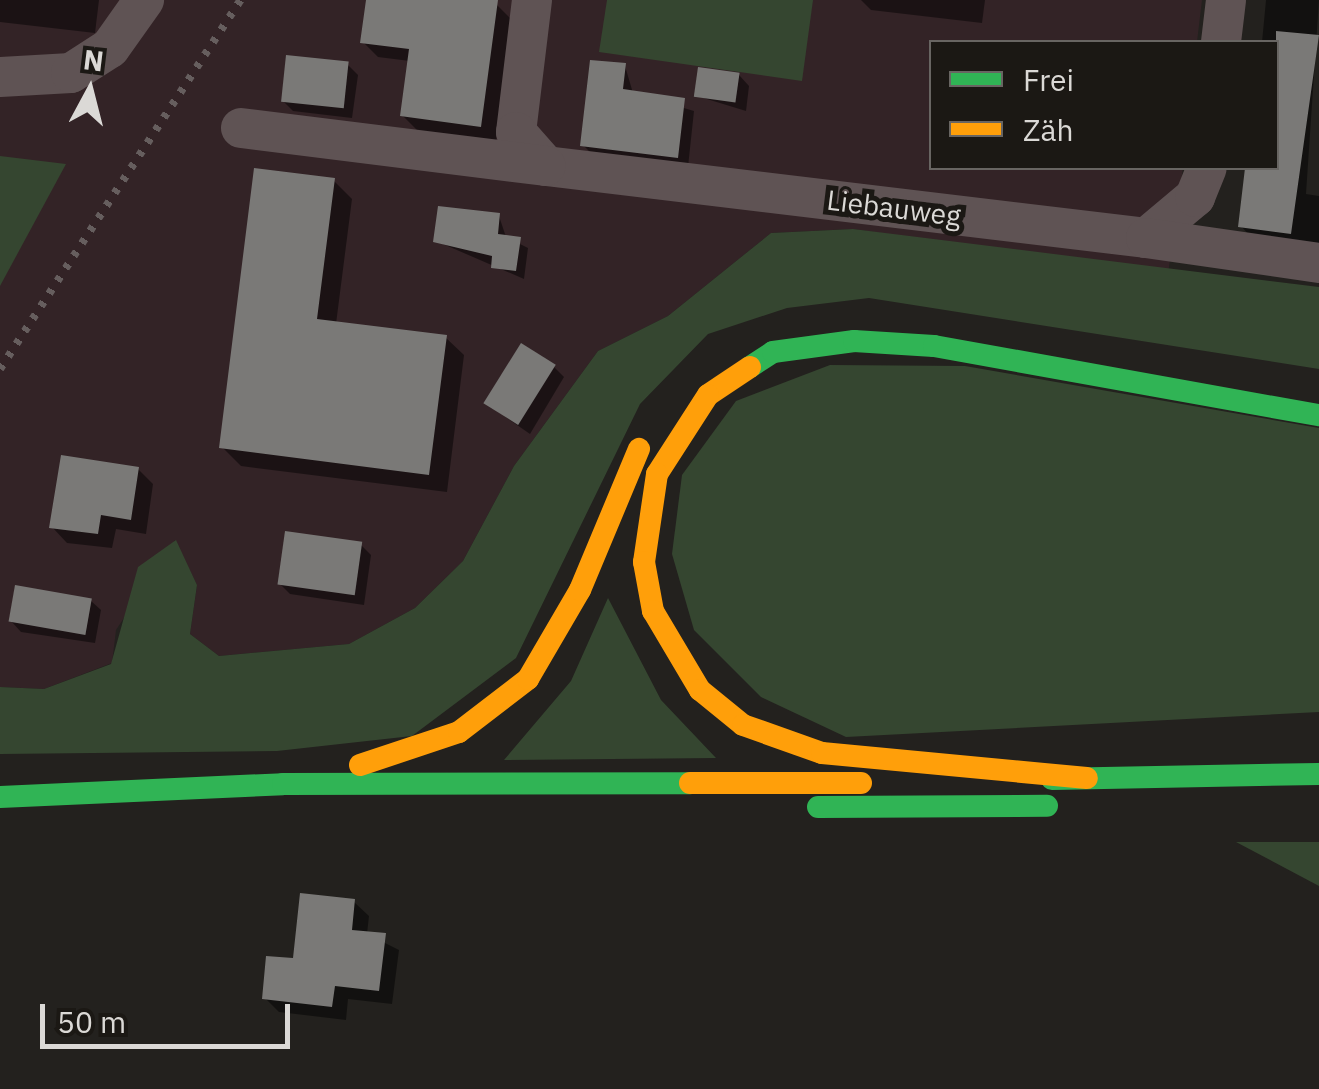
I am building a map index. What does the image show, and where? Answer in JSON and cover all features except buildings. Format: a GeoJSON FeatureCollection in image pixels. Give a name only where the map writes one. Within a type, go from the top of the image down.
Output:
{"type":"FeatureCollection","features":[{"type":"Feature","properties":{"kind":"highway"},"geometry":{"type":"LineString","coordinates":[[283,784],[414,752],[458,732],[528,679],[661,416],[736,344],[808,319]]}},
{"type":"Feature","properties":{"kind":"highway"},"geometry":{"type":"LineString","coordinates":[[1087,778],[822,753],[742,725],[700,690],[654,611],[644,562],[657,474],[676,434],[708,395],[773,352],[854,341],[934,346],[1319,415]]}},
{"type":"Feature","properties":{"kind":"highway"},"geometry":{"type":"LineString","coordinates":[[0,797],[283,784],[1319,774]]}},
{"type":"Feature","properties":{"kind":"highway"},"geometry":{"type":"LineString","coordinates":[[0,806],[1118,805]]}},
{"type":"Feature","properties":{"kind":"street"},"geometry":{"type":"LineString","coordinates":[[0,77],[71,73],[110,48],[144,0]]}},
{"type":"Feature","properties":{"kind":"street"},"geometry":{"type":"LineString","coordinates":[[532,0],[516,132],[546,166]]}},
{"type":"Feature","properties":{"kind":"street"},"geometry":{"type":"LineString","coordinates":[[1221,40],[1226,0]]}},
{"type":"Feature","properties":{"kind":"street","name":"Liebauweg"},"geometry":{"type":"LineString","coordinates":[[241,128],[1146,238],[1319,263]]}},
{"type":"Feature","properties":{"kind":"street"},"geometry":{"type":"LineString","coordinates":[[1146,238],[1194,196],[1206,170]]}},
{"type":"Feature","properties":{"kind":"shaded area"},"geometry":{"type":"Polygon","coordinates":[[[0,0],[1202,0],[1197,40],[929,40],[929,170],[1183,170],[1168,274],[853,229],[771,233],[668,316],[598,351],[514,466],[463,561],[415,608],[349,644],[219,656],[190,634],[197,585],[175,540],[116,630],[112,663],[44,689],[0,687],[0,0]]]}},
{"type":"Feature","properties":{"kind":"green space"},"geometry":{"type":"Polygon","coordinates":[[[607,0],[813,0],[802,81],[599,52],[607,0]]]}},
{"type":"Feature","properties":{"kind":"green space"},"geometry":{"type":"Polygon","coordinates":[[[0,156],[66,164],[0,286],[0,156]]]}},
{"type":"Feature","properties":{"kind":"green space"},"geometry":{"type":"Polygon","coordinates":[[[853,229],[1319,287],[1319,369],[869,298],[787,308],[708,334],[640,404],[516,658],[412,736],[277,751],[0,754],[0,687],[44,689],[111,664],[138,567],[176,540],[197,585],[190,634],[219,656],[349,644],[415,608],[463,561],[514,466],[598,351],[668,316],[771,233],[853,229]]]}},
{"type":"Feature","properties":{"kind":"green space"},"geometry":{"type":"Polygon","coordinates":[[[830,365],[965,366],[1319,428],[1319,712],[846,737],[761,697],[694,630],[672,554],[682,475],[736,401],[830,365]]]}},
{"type":"Feature","properties":{"kind":"green space"},"geometry":{"type":"Polygon","coordinates":[[[608,598],[661,700],[716,758],[504,760],[571,681],[608,598]]]}},
{"type":"Feature","properties":{"kind":"green space"},"geometry":{"type":"Polygon","coordinates":[[[1236,842],[1319,842],[1319,886],[1236,842]]]}},
{"type":"Feature","properties":{"kind":"railway"},"geometry":{"type":"LineString","coordinates":[[0,369],[241,0]]}},
{"type":"Feature","properties":{"kind":"traffic: fast"},"geometry":{"type":"LineString","coordinates":[[750,367],[773,352],[854,341],[934,346],[1319,415]]}},
{"type":"Feature","properties":{"kind":"traffic: fast"},"geometry":{"type":"LineString","coordinates":[[1052,779],[1319,774]]}},
{"type":"Feature","properties":{"kind":"traffic: fast"},"geometry":{"type":"LineString","coordinates":[[0,797],[283,784],[690,783]]}},
{"type":"Feature","properties":{"kind":"traffic: fast"},"geometry":{"type":"LineString","coordinates":[[818,807],[1047,806]]}},
{"type":"Feature","properties":{"kind":"traffic: slow"},"geometry":{"type":"LineString","coordinates":[[750,367],[708,395],[657,474],[644,562],[653,611],[700,690],[743,725],[822,753],[1087,778]]}},
{"type":"Feature","properties":{"kind":"traffic: slow"},"geometry":{"type":"LineString","coordinates":[[360,765],[459,732],[528,679],[580,590],[639,449]]}},
{"type":"Feature","properties":{"kind":"traffic: slow"},"geometry":{"type":"LineString","coordinates":[[690,783],[861,783]]}}]}
